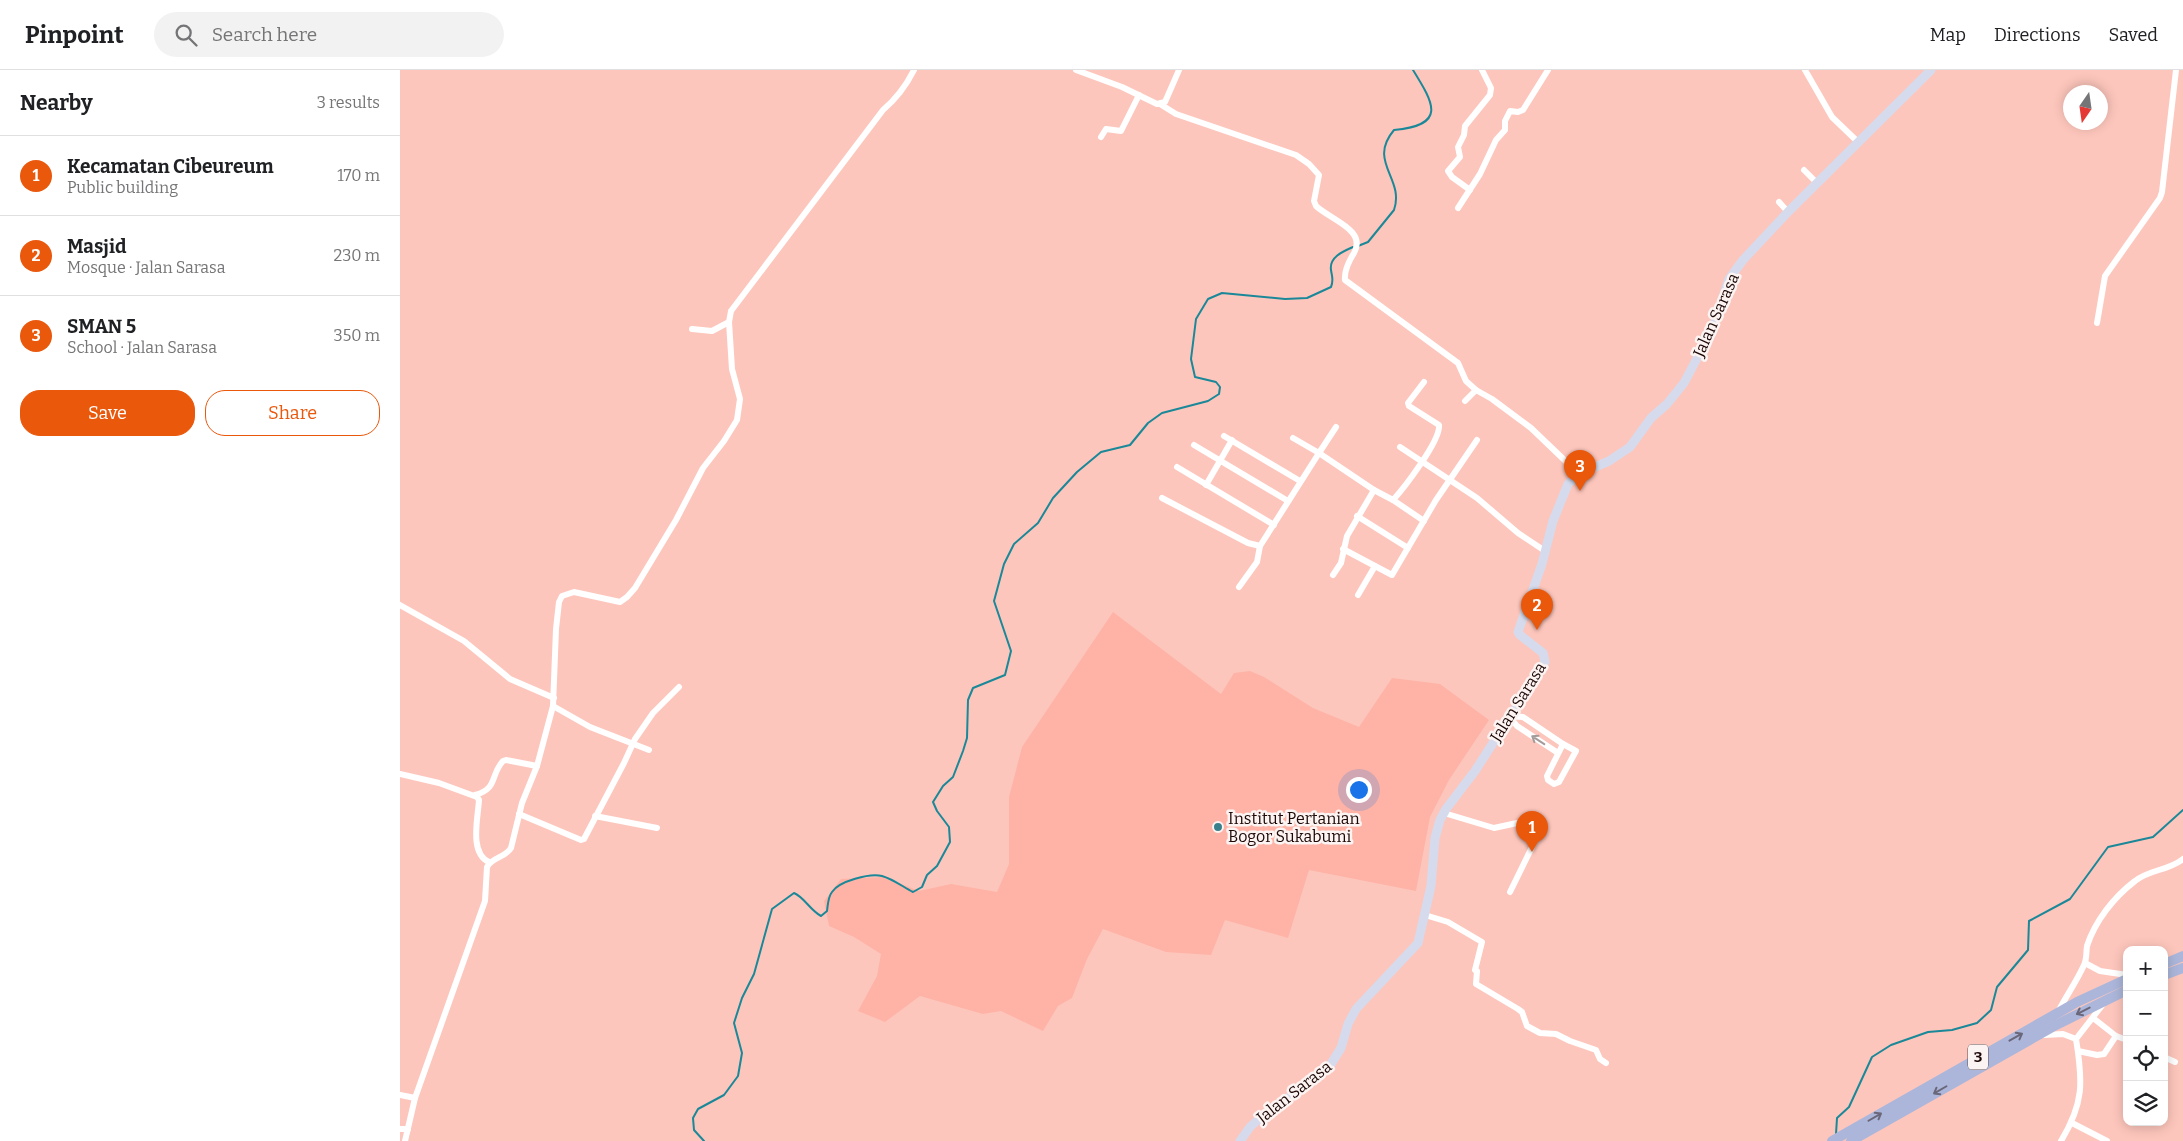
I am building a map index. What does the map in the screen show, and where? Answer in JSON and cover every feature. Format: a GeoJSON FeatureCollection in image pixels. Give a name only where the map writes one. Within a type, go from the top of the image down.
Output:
{"type":"FeatureCollection","features":[{"type":"Feature","properties":{"kind":"main road"},"geometry":{"type":"LineString","coordinates":[[2168,962],[2183,956]]}},
{"type":"Feature","properties":{"kind":"main road"},"geometry":{"type":"LineString","coordinates":[[2168,974],[2183,968]]}},
{"type":"Feature","properties":{"kind":"main road","name":"3"},"geometry":{"type":"LineString","coordinates":[[1832,1141],[2058,1013],[2098,991],[2123,981]]}},
{"type":"Feature","properties":{"kind":"main road","name":"3"},"geometry":{"type":"LineString","coordinates":[[1851,1141],[2037,1036],[2125,991]]}},
{"type":"Feature","properties":{"kind":"street"},"geometry":{"type":"LineString","coordinates":[[405,1141],[415,1098],[485,901],[487,867],[489,862],[508,852],[519,814],[537,766],[553,706],[559,602],[562,596],[574,592],[620,602],[627,597],[645,572],[672,527],[702,468],[724,441],[737,420],[740,399],[732,369],[729,322],[731,311],[883,110],[892,103],[906,85],[914,70]]}},
{"type":"Feature","properties":{"kind":"street"},"geometry":{"type":"LineString","coordinates":[[1076,70],[1115,84],[1154,104],[1165,102],[1179,70]]}},
{"type":"Feature","properties":{"kind":"street"},"geometry":{"type":"LineString","coordinates":[[1470,190],[1452,177],[1448,171],[1460,157],[1458,147],[1464,135],[1465,126],[1490,95],[1491,88],[1482,70]]}},
{"type":"Feature","properties":{"kind":"street"},"geometry":{"type":"LineString","coordinates":[[1458,208],[1470,190],[1496,140],[1504,130],[1505,121],[1510,111],[1518,112],[1523,110],[1548,70]]}},
{"type":"Feature","properties":{"kind":"street"},"geometry":{"type":"LineString","coordinates":[[1805,70],[1832,117],[1858,142]]}},
{"type":"Feature","properties":{"kind":"street","name":"Jalan Sarasa"},"geometry":{"type":"LineString","coordinates":[[1240,1141],[1262,1116],[1313,1081],[1331,1064],[1341,1048],[1348,1024],[1356,1009],[1418,943],[1432,881],[1435,838],[1444,813],[1475,771],[1546,659],[1541,651],[1518,632],[1564,492],[1579,474],[1600,466],[1626,451],[1651,418],[1678,391],[1712,330],[1729,279],[1749,253],[1931,70]]}},
{"type":"Feature","properties":{"kind":"street"},"geometry":{"type":"LineString","coordinates":[[2097,323],[2105,276],[2160,198],[2162,192],[2176,70]]}},
{"type":"Feature","properties":{"kind":"street"},"geometry":{"type":"LineString","coordinates":[[1101,136],[1106,129],[1121,131],[1139,95]]}},
{"type":"Feature","properties":{"kind":"street"},"geometry":{"type":"LineString","coordinates":[[1160,104],[1176,114],[1296,155],[1309,164],[1319,175],[1314,202],[1316,206],[1352,231],[1357,238],[1357,248],[1348,266],[1345,280],[1458,363],[1466,381],[1531,428],[1579,474]]}},
{"type":"Feature","properties":{"kind":"street"},"geometry":{"type":"LineString","coordinates":[[1804,170],[1817,183]]}},
{"type":"Feature","properties":{"kind":"street"},"geometry":{"type":"LineString","coordinates":[[1779,202],[1788,212]]}},
{"type":"Feature","properties":{"kind":"street"},"geometry":{"type":"LineString","coordinates":[[692,329],[712,331],[729,322]]}},
{"type":"Feature","properties":{"kind":"street"},"geometry":{"type":"LineString","coordinates":[[1393,500],[1423,461],[1440,429],[1439,425],[1409,406],[1408,403],[1424,382]]}},
{"type":"Feature","properties":{"kind":"street"},"geometry":{"type":"LineString","coordinates":[[1465,401],[1476,390]]}},
{"type":"Feature","properties":{"kind":"street"},"geometry":{"type":"LineString","coordinates":[[1239,588],[1257,562],[1260,546],[1336,427]]}},
{"type":"Feature","properties":{"kind":"street"},"geometry":{"type":"LineString","coordinates":[[1224,436],[1300,481]]}},
{"type":"Feature","properties":{"kind":"street"},"geometry":{"type":"LineString","coordinates":[[1293,438],[1424,521]]}},
{"type":"Feature","properties":{"kind":"street"},"geometry":{"type":"LineString","coordinates":[[1206,485],[1232,440]]}},
{"type":"Feature","properties":{"kind":"street"},"geometry":{"type":"LineString","coordinates":[[1343,549],[1392,575],[1424,521],[1477,440]]}},
{"type":"Feature","properties":{"kind":"street"},"geometry":{"type":"LineString","coordinates":[[1194,445],[1288,501]]}},
{"type":"Feature","properties":{"kind":"street"},"geometry":{"type":"LineString","coordinates":[[1400,447],[1477,498],[1518,533],[1546,551]]}},
{"type":"Feature","properties":{"kind":"street"},"geometry":{"type":"LineString","coordinates":[[1176,467],[1274,525]]}},
{"type":"Feature","properties":{"kind":"street"},"geometry":{"type":"LineString","coordinates":[[1333,576],[1341,563],[1346,536],[1374,490]]}},
{"type":"Feature","properties":{"kind":"street"},"geometry":{"type":"LineString","coordinates":[[1162,498],[1248,543],[1260,546]]}},
{"type":"Feature","properties":{"kind":"street"},"geometry":{"type":"LineString","coordinates":[[1357,516],[1408,548]]}},
{"type":"Feature","properties":{"kind":"street"},"geometry":{"type":"LineString","coordinates":[[1358,595],[1375,566]]}},
{"type":"Feature","properties":{"kind":"street"},"geometry":{"type":"LineString","coordinates":[[400,605],[464,641],[510,679],[554,698]]}},
{"type":"Feature","properties":{"kind":"street"},"geometry":{"type":"LineString","coordinates":[[519,814],[581,840],[585,838],[633,744],[652,713],[679,687]]}},
{"type":"Feature","properties":{"kind":"street"},"geometry":{"type":"LineString","coordinates":[[553,706],[590,727],[649,750]]}},
{"type":"Feature","properties":{"kind":"street"},"geometry":{"type":"LineString","coordinates":[[1510,716],[1523,718],[1563,744],[1575,749],[1575,753],[1559,782],[1554,784],[1547,778],[1563,744]]}},
{"type":"Feature","properties":{"kind":"street"},"geometry":{"type":"LineString","coordinates":[[1510,716],[1517,726],[1558,753]]}},
{"type":"Feature","properties":{"kind":"street"},"geometry":{"type":"LineString","coordinates":[[400,774],[428,780],[475,795],[483,793],[489,788],[503,761],[537,766]]}},
{"type":"Feature","properties":{"kind":"street"},"geometry":{"type":"LineString","coordinates":[[475,795],[479,800],[478,848],[485,861],[489,862]]}},
{"type":"Feature","properties":{"kind":"street"},"geometry":{"type":"LineString","coordinates":[[1444,813],[1494,828],[1517,823],[1536,835],[1535,841],[1510,892]]}},
{"type":"Feature","properties":{"kind":"street"},"geometry":{"type":"LineString","coordinates":[[595,816],[657,828]]}},
{"type":"Feature","properties":{"kind":"street"},"geometry":{"type":"LineString","coordinates":[[2058,1013],[2066,994],[2085,964],[2088,945],[2095,928],[2111,904],[2140,877],[2171,868],[2183,859]]}},
{"type":"Feature","properties":{"kind":"street"},"geometry":{"type":"LineString","coordinates":[[1425,915],[1448,922],[1482,942],[1475,970],[1477,971],[1476,984],[1522,1012],[1526,1026],[1540,1033],[1556,1034],[1596,1050],[1600,1059],[1606,1062]]}},
{"type":"Feature","properties":{"kind":"street"},"geometry":{"type":"LineString","coordinates":[[2085,964],[2100,971],[2123,974]]}},
{"type":"Feature","properties":{"kind":"street"},"geometry":{"type":"LineString","coordinates":[[2061,1141],[2076,1114],[2080,1090],[2076,1039],[2108,998]]}},
{"type":"Feature","properties":{"kind":"street"},"geometry":{"type":"LineString","coordinates":[[2093,1018],[2116,1036],[2123,1039]]}},
{"type":"Feature","properties":{"kind":"street"},"geometry":{"type":"LineString","coordinates":[[2037,1036],[2056,1033],[2076,1039]]}},
{"type":"Feature","properties":{"kind":"street"},"geometry":{"type":"LineString","coordinates":[[2078,1051],[2097,1055],[2104,1054],[2116,1036]]}},
{"type":"Feature","properties":{"kind":"street"},"geometry":{"type":"LineString","coordinates":[[2168,1059],[2175,1062]]}},
{"type":"Feature","properties":{"kind":"street"},"geometry":{"type":"LineString","coordinates":[[400,1096],[415,1098]]}},
{"type":"Feature","properties":{"kind":"street"},"geometry":{"type":"LineString","coordinates":[[2072,1122],[2107,1141]]}},
{"type":"Feature","properties":{"kind":"street"},"geometry":{"type":"LineString","coordinates":[[400,1129],[408,1129]]}},
{"type":"Feature","properties":{"kind":"shaded area","name":"Institut Pertanian Bogor Sukabumi"},"geometry":{"type":"Polygon","coordinates":[[[1113,612],[1221,694],[1234,673],[1250,671],[1264,677],[1313,708],[1359,727],[1392,678],[1440,684],[1489,720],[1449,780],[1430,817],[1416,891],[1309,870],[1288,938],[1225,920],[1211,955],[1166,952],[1103,929],[1087,959],[1072,998],[1058,1006],[1043,1031],[1001,1011],[983,1014],[920,996],[885,1022],[858,1011],[877,976],[881,954],[854,937],[829,926],[824,901],[841,879],[884,877],[919,891],[951,884],[997,892],[1009,864],[1009,797],[1022,747],[1113,612]]]}},
{"type":"Feature","properties":{"kind":"waterway"},"geometry":{"type":"LineString","coordinates":[[1358,246],[1368,242],[1394,210],[1395,188],[1385,161],[1384,151],[1387,141],[1394,130],[1411,127],[1429,118],[1431,111],[1430,103],[1413,70]]}},
{"type":"Feature","properties":{"kind":"waterway"},"geometry":{"type":"LineString","coordinates":[[704,1141],[694,1130],[693,1118],[698,1109],[724,1095],[738,1076],[742,1053],[734,1023],[742,998],[754,974],[772,909],[794,893],[821,916],[827,911],[828,901],[832,892],[841,884],[877,875],[886,877],[913,892],[922,887],[927,875],[937,866],[950,842],[949,827],[933,802],[943,786],[953,777],[963,751],[967,738],[968,700],[973,688],[1005,675],[1011,651],[994,601],[1004,564],[1014,544],[1038,523],[1053,498],[1077,472],[1101,452],[1130,445],[1148,423],[1162,413],[1208,401],[1219,394],[1220,387],[1216,382],[1195,377],[1191,359],[1196,319],[1208,299],[1222,293],[1285,299],[1307,298],[1331,287],[1333,280],[1332,261],[1345,250],[1353,247]]}},
{"type":"Feature","properties":{"kind":"waterway"},"geometry":{"type":"LineString","coordinates":[[1836,1134],[1837,1118],[1849,1107],[1872,1057],[1891,1045],[1928,1032],[1952,1030],[1977,1023],[1991,1010],[1997,987],[2028,950],[2029,921],[2070,899],[2108,847],[2153,837],[2183,810]]}},
{"type":"Feature","properties":{"kind":"place","name":"SMAN 5"},"geometry":{"type":"Point","coordinates":[1580,491]}},
{"type":"Feature","properties":{"kind":"place","name":"Masjid"},"geometry":{"type":"Point","coordinates":[1537,630]}},
{"type":"Feature","properties":{"kind":"place","name":"Institut Pertanian Bogor Sukabumi"},"geometry":{"type":"Point","coordinates":[1218,827]}},
{"type":"Feature","properties":{"kind":"place","name":"Kecamatan Cibeureum"},"geometry":{"type":"Point","coordinates":[1532,852]}}]}
